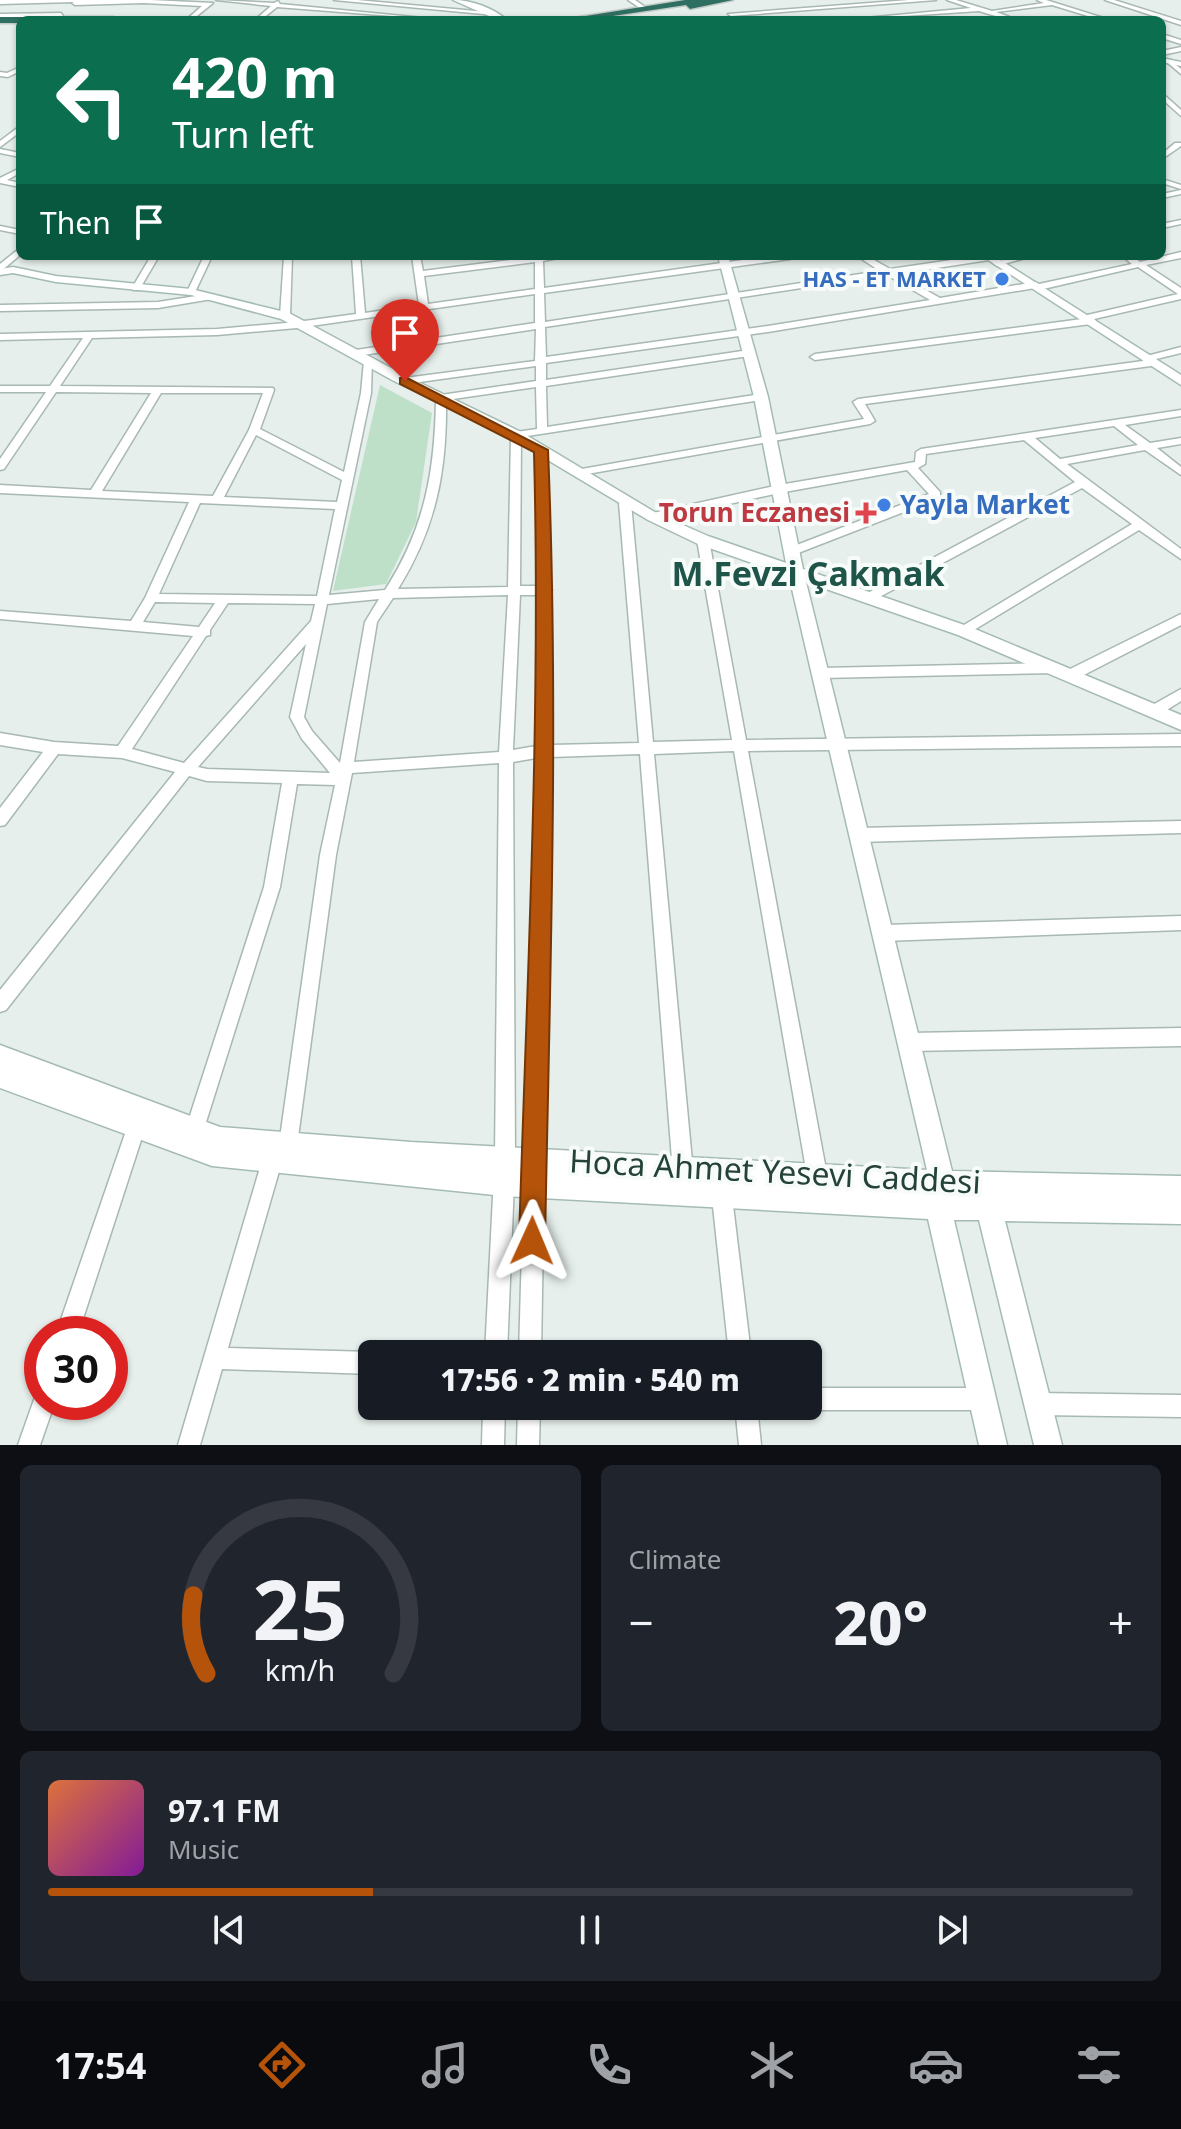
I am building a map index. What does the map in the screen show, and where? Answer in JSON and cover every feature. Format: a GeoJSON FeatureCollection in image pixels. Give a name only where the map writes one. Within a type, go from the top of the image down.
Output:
{"type":"FeatureCollection","features":[{"type":"Feature","properties":{"kind":"highway"},"geometry":{"type":"LineString","coordinates":[[595,16],[666,3],[703,0]]}},
{"type":"Feature","properties":{"kind":"highway"},"geometry":{"type":"LineString","coordinates":[[623,16],[722,1]]}},
{"type":"Feature","properties":{"kind":"street"},"geometry":{"type":"LineString","coordinates":[[219,0],[279,2],[405,16]]}},
{"type":"Feature","properties":{"kind":"street"},"geometry":{"type":"LineString","coordinates":[[337,0],[498,10]]}},
{"type":"Feature","properties":{"kind":"street"},"geometry":{"type":"LineString","coordinates":[[457,0],[498,10],[501,16]]}},
{"type":"Feature","properties":{"kind":"street"},"geometry":{"type":"LineString","coordinates":[[631,0],[645,9]]}},
{"type":"Feature","properties":{"kind":"street"},"geometry":{"type":"LineString","coordinates":[[822,0],[840,16]]}},
{"type":"Feature","properties":{"kind":"street"},"geometry":{"type":"LineString","coordinates":[[722,1],[731,14],[933,0]]}},
{"type":"Feature","properties":{"kind":"street"},"geometry":{"type":"LineString","coordinates":[[950,0],[1002,16]]}},
{"type":"Feature","properties":{"kind":"street"},"geometry":{"type":"LineString","coordinates":[[1040,0],[1092,16]]}},
{"type":"Feature","properties":{"kind":"street"},"geometry":{"type":"LineString","coordinates":[[1108,0],[1158,16]]}},
{"type":"Feature","properties":{"kind":"street"},"geometry":{"type":"LineString","coordinates":[[60,16],[76,1]]}},
{"type":"Feature","properties":{"kind":"street"},"geometry":{"type":"LineString","coordinates":[[0,2],[148,1],[269,9]]}},
{"type":"Feature","properties":{"kind":"street"},"geometry":{"type":"LineString","coordinates":[[144,12],[148,1]]}},
{"type":"Feature","properties":{"kind":"street"},"geometry":{"type":"LineString","coordinates":[[262,16],[279,2]]}},
{"type":"Feature","properties":{"kind":"street"},"geometry":{"type":"LineString","coordinates":[[989,12],[1050,4]]}},
{"type":"Feature","properties":{"kind":"street"},"geometry":{"type":"LineString","coordinates":[[894,16],[980,9]]}},
{"type":"Feature","properties":{"kind":"street"},"geometry":{"type":"LineString","coordinates":[[1166,61],[1181,64]]}},
{"type":"Feature","properties":{"kind":"street"},"geometry":{"type":"LineString","coordinates":[[1166,61],[1181,72]]}},
{"type":"Feature","properties":{"kind":"street"},"geometry":{"type":"LineString","coordinates":[[1166,99],[1181,114]]}},
{"type":"Feature","properties":{"kind":"street"},"geometry":{"type":"LineString","coordinates":[[0,148],[16,132]]}},
{"type":"Feature","properties":{"kind":"street"},"geometry":{"type":"LineString","coordinates":[[1169,181],[1181,190]]}},
{"type":"Feature","properties":{"kind":"street"},"geometry":{"type":"LineString","coordinates":[[0,270],[16,255]]}},
{"type":"Feature","properties":{"kind":"street"},"geometry":{"type":"LineString","coordinates":[[136,288],[153,260]]}},
{"type":"Feature","properties":{"kind":"street"},"geometry":{"type":"LineString","coordinates":[[191,292],[206,260]]}},
{"type":"Feature","properties":{"kind":"street"},"geometry":{"type":"LineString","coordinates":[[288,260],[291,320]]}},
{"type":"Feature","properties":{"kind":"street"},"geometry":{"type":"LineString","coordinates":[[356,260],[361,317]]}},
{"type":"Feature","properties":{"kind":"street"},"geometry":{"type":"LineString","coordinates":[[417,260],[424,307]]}},
{"type":"Feature","properties":{"kind":"street"},"geometry":{"type":"LineString","coordinates":[[419,274],[519,260]]}},
{"type":"Feature","properties":{"kind":"street"},"geometry":{"type":"LineString","coordinates":[[540,260],[539,385],[542,430]]}},
{"type":"Feature","properties":{"kind":"street"},"geometry":{"type":"LineString","coordinates":[[0,337],[217,332],[291,320],[361,317],[539,292],[724,260],[761,397],[796,573],[910,1042],[993,1445]]}},
{"type":"Feature","properties":{"kind":"street"},"geometry":{"type":"LineString","coordinates":[[867,260],[940,302]]}},
{"type":"Feature","properties":{"kind":"street"},"geometry":{"type":"LineString","coordinates":[[362,357],[541,325],[984,260]]}},
{"type":"Feature","properties":{"kind":"street"},"geometry":{"type":"LineString","coordinates":[[993,260],[1181,381]]}},
{"type":"Feature","properties":{"kind":"street"},"geometry":{"type":"LineString","coordinates":[[1132,260],[1181,294]]}},
{"type":"Feature","properties":{"kind":"street"},"geometry":{"type":"LineString","coordinates":[[405,381],[940,302],[1037,286],[1160,260]]}},
{"type":"Feature","properties":{"kind":"street"},"geometry":{"type":"LineString","coordinates":[[0,270],[56,279],[191,292],[291,320],[405,381],[516,435],[625,503],[703,540],[964,631],[1181,723]]}},
{"type":"Feature","properties":{"kind":"street"},"geometry":{"type":"LineString","coordinates":[[815,357],[1088,320],[1181,294]]}},
{"type":"Feature","properties":{"kind":"street"},"geometry":{"type":"LineString","coordinates":[[0,308],[158,305],[209,297]]}},
{"type":"Feature","properties":{"kind":"street"},"geometry":{"type":"LineString","coordinates":[[0,467],[90,334]]}},
{"type":"Feature","properties":{"kind":"street"},"geometry":{"type":"LineString","coordinates":[[576,473],[870,421],[858,402],[1149,361],[1181,350]]}},
{"type":"Feature","properties":{"kind":"street"},"geometry":{"type":"LineString","coordinates":[[441,398],[749,353]]}},
{"type":"Feature","properties":{"kind":"street"},"geometry":{"type":"LineString","coordinates":[[345,773],[307,735],[297,717],[366,393],[362,357]]}},
{"type":"Feature","properties":{"kind":"street"},"geometry":{"type":"LineString","coordinates":[[0,389],[269,390],[254,430],[216,501]]}},
{"type":"Feature","properties":{"kind":"street"},"geometry":{"type":"LineString","coordinates":[[95,493],[158,389]]}},
{"type":"Feature","properties":{"kind":"street"},"geometry":{"type":"LineString","coordinates":[[516,435],[761,397]]}},
{"type":"Feature","properties":{"kind":"street"},"geometry":{"type":"LineString","coordinates":[[189,1445],[280,1153],[328,855],[371,622],[399,578],[425,526],[441,447],[441,398]]}},
{"type":"Feature","properties":{"kind":"street"},"geometry":{"type":"LineString","coordinates":[[653,517],[779,489],[920,464],[921,452],[1181,413]]}},
{"type":"Feature","properties":{"kind":"street"},"geometry":{"type":"LineString","coordinates":[[1116,423],[1181,472]]}},
{"type":"Feature","properties":{"kind":"street"},"geometry":{"type":"LineString","coordinates":[[254,430],[348,479]]}},
{"type":"Feature","properties":{"kind":"street"},"geometry":{"type":"LineString","coordinates":[[497,1340],[505,1157],[506,757],[514,591],[516,435]]}},
{"type":"Feature","properties":{"kind":"street"},"geometry":{"type":"LineString","coordinates":[[1026,436],[1083,483],[1181,555]]}},
{"type":"Feature","properties":{"kind":"street"},"geometry":{"type":"LineString","coordinates":[[1059,462],[1181,441]]}},
{"type":"Feature","properties":{"kind":"street"},"geometry":{"type":"LineString","coordinates":[[530,1340],[546,590],[541,450]]}},
{"type":"Feature","properties":{"kind":"street"},"geometry":{"type":"LineString","coordinates":[[793,551],[936,495],[910,466]]}},
{"type":"Feature","properties":{"kind":"street"},"geometry":{"type":"LineString","coordinates":[[868,598],[1083,483]]}},
{"type":"Feature","properties":{"kind":"street"},"geometry":{"type":"LineString","coordinates":[[0,489],[342,506]]}},
{"type":"Feature","properties":{"kind":"street"},"geometry":{"type":"LineString","coordinates":[[136,624],[195,501]]}},
{"type":"Feature","properties":{"kind":"street"},"geometry":{"type":"LineString","coordinates":[[625,503],[685,1193]]}},
{"type":"Feature","properties":{"kind":"street"},"geometry":{"type":"LineString","coordinates":[[964,631],[1141,524]]}},
{"type":"Feature","properties":{"kind":"street"},"geometry":{"type":"LineString","coordinates":[[703,540],[743,748],[817,1175]]}},
{"type":"Feature","properties":{"kind":"street"},"geometry":{"type":"LineString","coordinates":[[151,598],[321,600],[387,594],[546,590]]}},
{"type":"Feature","properties":{"kind":"street"},"geometry":{"type":"LineString","coordinates":[[122,752],[224,600]]}},
{"type":"Feature","properties":{"kind":"street"},"geometry":{"type":"LineString","coordinates":[[0,615],[205,632]]}},
{"type":"Feature","properties":{"kind":"street"},"geometry":{"type":"LineString","coordinates":[[1071,675],[1181,619]]}},
{"type":"Feature","properties":{"kind":"street"},"geometry":{"type":"LineString","coordinates":[[0,1004],[185,771],[317,623]]}},
{"type":"Feature","properties":{"kind":"street"},"geometry":{"type":"LineString","coordinates":[[821,673],[1055,668]]}},
{"type":"Feature","properties":{"kind":"street"},"geometry":{"type":"LineString","coordinates":[[1154,711],[1181,694]]}},
{"type":"Feature","properties":{"kind":"street"},"geometry":{"type":"LineString","coordinates":[[0,739],[54,748],[122,752],[207,775],[290,779],[544,751],[743,748],[837,743],[1181,740]]}},
{"type":"Feature","properties":{"kind":"street"},"geometry":{"type":"LineString","coordinates":[[0,820],[54,748]]}},
{"type":"Feature","properties":{"kind":"street"},"geometry":{"type":"LineString","coordinates":[[194,1131],[272,887],[290,779]]}},
{"type":"Feature","properties":{"kind":"street"},"geometry":{"type":"LineString","coordinates":[[859,835],[1181,827]]}},
{"type":"Feature","properties":{"kind":"street"},"geometry":{"type":"LineString","coordinates":[[884,933],[1181,923]]}},
{"type":"Feature","properties":{"kind":"street"},"geometry":{"type":"LineString","coordinates":[[910,1042],[1181,1037]]}},
{"type":"Feature","properties":{"kind":"street","name":"Hoca Ahmet Yesevi Caddesi"},"geometry":{"type":"LineString","coordinates":[[0,1056],[220,1139],[280,1153],[504,1183],[722,1197],[1181,1189]]}},
{"type":"Feature","properties":{"kind":"street","name":"Hoca Ahmet Yesevi Caddesi"},"geometry":{"type":"LineString","coordinates":[[0,1076],[212,1154],[505,1157],[683,1166],[817,1175],[941,1195],[989,1209],[1181,1211]]}},
{"type":"Feature","properties":{"kind":"street"},"geometry":{"type":"LineString","coordinates":[[73,1316],[136,1128]]}},
{"type":"Feature","properties":{"kind":"street"},"geometry":{"type":"LineString","coordinates":[[722,1197],[738,1340]]}},
{"type":"Feature","properties":{"kind":"street"},"geometry":{"type":"LineString","coordinates":[[989,1209],[1048,1445]]}},
{"type":"Feature","properties":{"kind":"street"},"geometry":{"type":"LineString","coordinates":[[214,1358],[358,1363]]}},
{"type":"Feature","properties":{"kind":"street"},"geometry":{"type":"LineString","coordinates":[[822,1399],[982,1399]]}},
{"type":"Feature","properties":{"kind":"street"},"geometry":{"type":"LineString","coordinates":[[1038,1404],[1181,1406]]}},
{"type":"Feature","properties":{"kind":"street"},"geometry":{"type":"LineString","coordinates":[[29,1445],[38,1420]]}},
{"type":"Feature","properties":{"kind":"street"},"geometry":{"type":"LineString","coordinates":[[493,1445],[494,1420]]}},
{"type":"Feature","properties":{"kind":"street"},"geometry":{"type":"LineString","coordinates":[[528,1445],[529,1420]]}},
{"type":"Feature","properties":{"kind":"street"},"geometry":{"type":"LineString","coordinates":[[747,1420],[750,1445]]}},
{"type":"Feature","properties":{"kind":"green space"},"geometry":{"type":"Polygon","coordinates":[[[380,385],[432,413],[416,522],[386,584],[333,591],[380,385]]]}},
{"type":"Feature","properties":{"kind":"place","name":"HAS - ET MARKET"},"geometry":{"type":"Point","coordinates":[1002,279]}},
{"type":"Feature","properties":{"kind":"place","name":"Yayla Market"},"geometry":{"type":"Point","coordinates":[884,505]}},
{"type":"Feature","properties":{"kind":"place","name":"Torun Eczanesi"},"geometry":{"type":"Point","coordinates":[866,513]}},
{"type":"Feature","properties":{"kind":"district","name":"M.Fevzi Çakmak"},"geometry":{"type":"Point","coordinates":[808,574]}},
{"type":"Feature","properties":{"kind":"route"},"geometry":{"type":"LineString","coordinates":[[405,381],[541,450],[546,590],[532,1241]]}}]}
